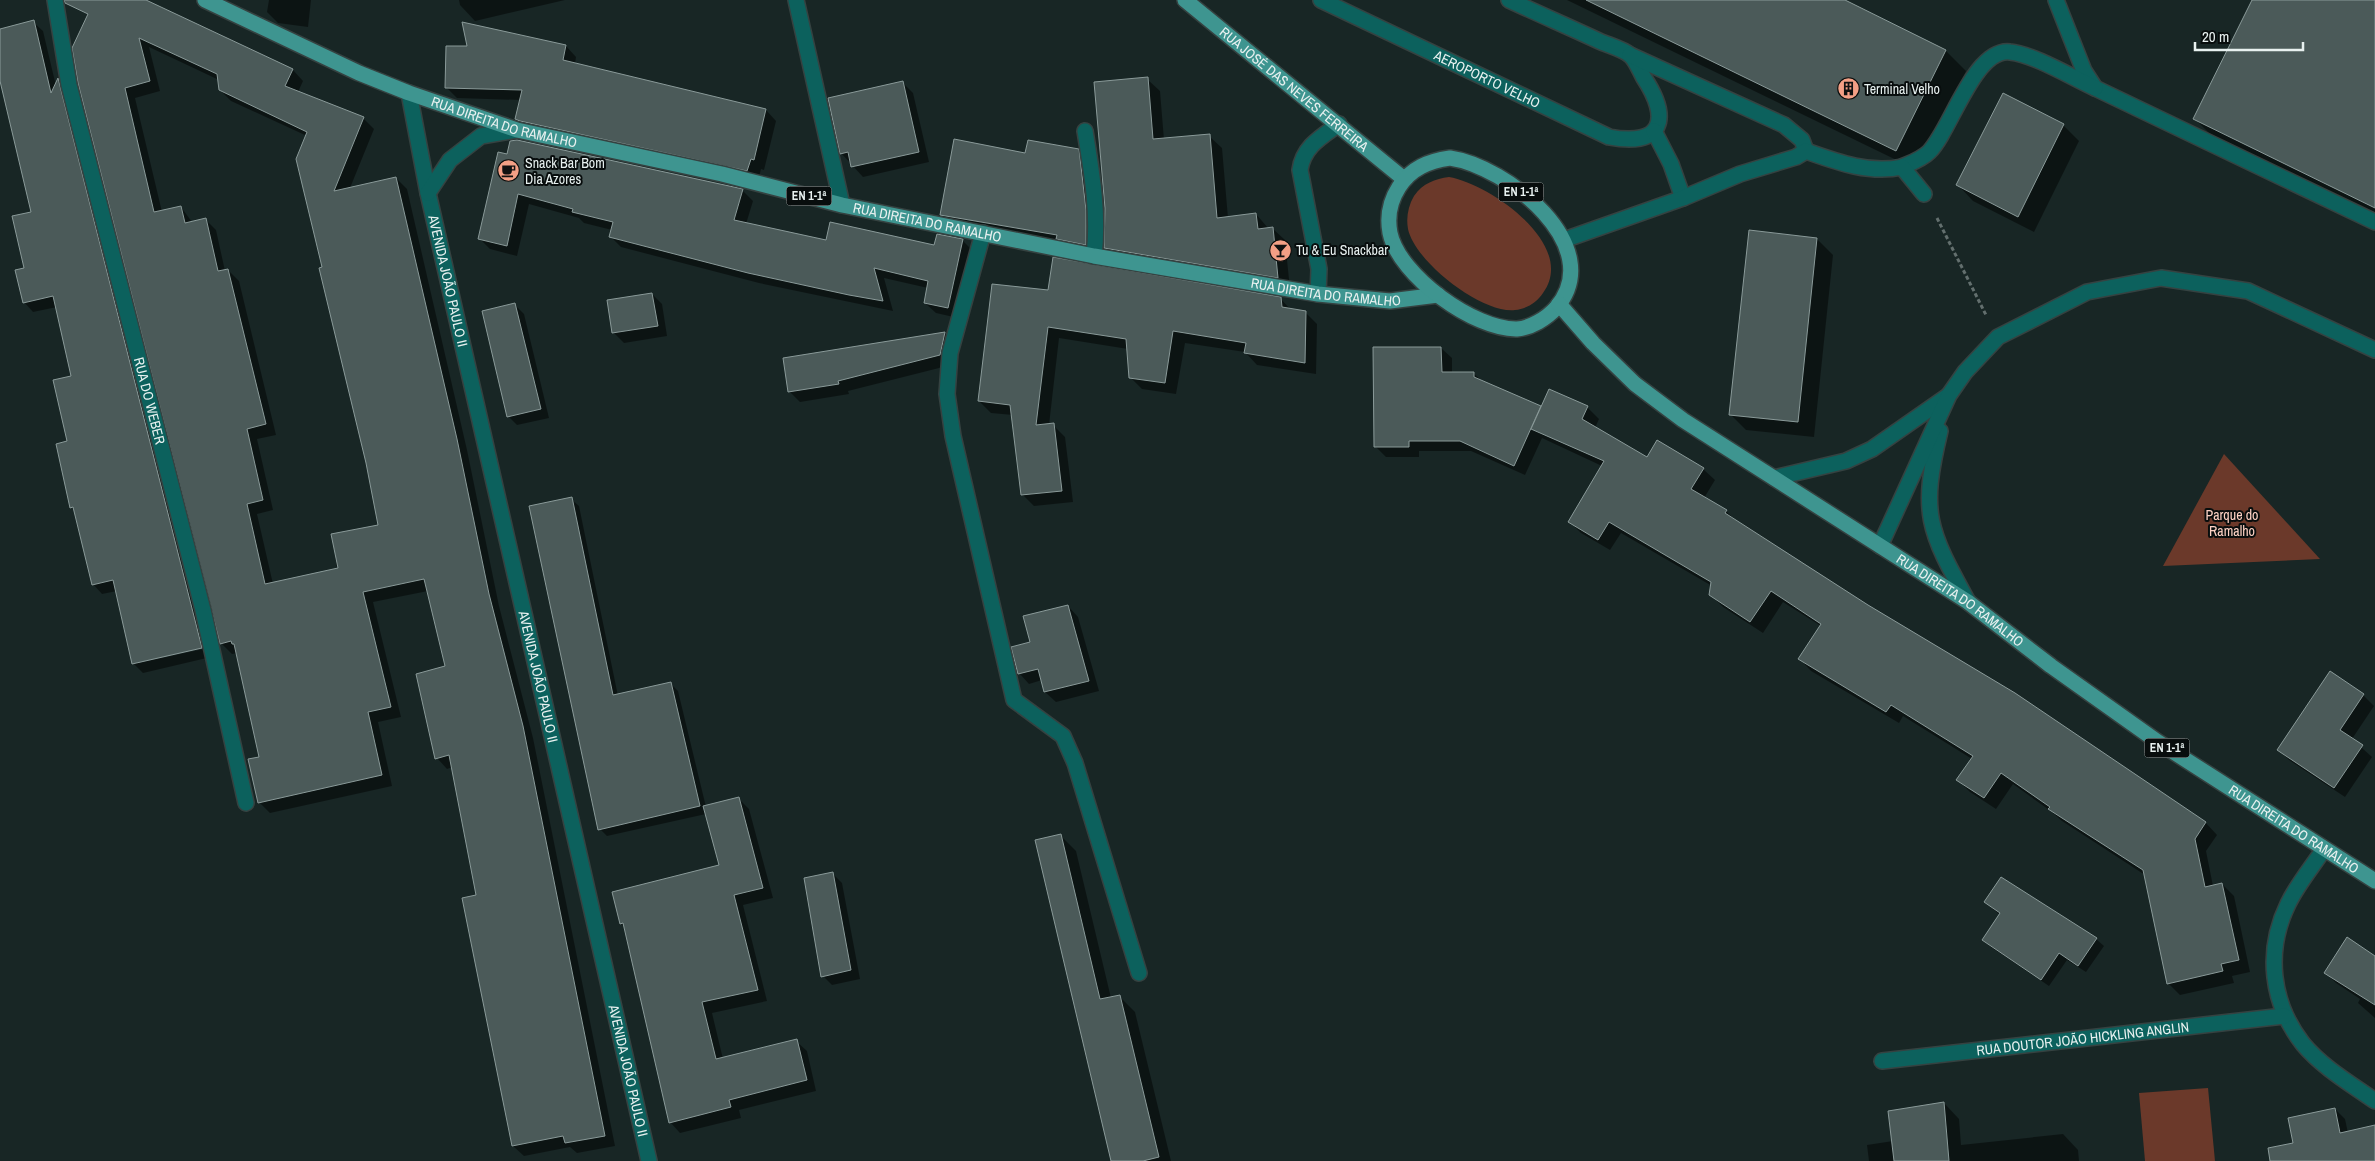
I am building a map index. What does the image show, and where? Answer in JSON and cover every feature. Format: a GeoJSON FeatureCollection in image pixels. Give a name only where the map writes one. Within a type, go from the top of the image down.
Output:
{"type":"FeatureCollection","features":[{"type":"Feature","properties":{"kind":"main road","name":"RUA DIREITA DO RAMALHO"},"geometry":{"type":"LineString","coordinates":[[205,0],[359,73],[408,93],[517,130],[722,174],[842,205],[1094,256],[1318,294],[1390,301],[1438,295]]}},
{"type":"Feature","properties":{"kind":"main road","name":"RUA JOSÉ DAS NEVES FERREIRA"},"geometry":{"type":"LineString","coordinates":[[1185,0],[1339,124],[1371,154],[1404,179]]}},
{"type":"Feature","properties":{"kind":"main road","name":"EN 1-1ª"},"geometry":{"type":"LineString","coordinates":[[1450,158],[1466,161],[1509,182],[1547,217],[1564,240],[1570,259],[1570,278],[1559,304],[1538,323],[1520,329],[1502,329],[1469,316],[1438,295],[1411,269],[1399,253],[1390,235],[1388,215],[1393,195],[1404,179],[1417,168],[1433,161],[1450,158]]}},
{"type":"Feature","properties":{"kind":"main road","name":"RUA DIREITA DO RAMALHO"},"geometry":{"type":"LineString","coordinates":[[1559,304],[1593,343],[1635,384],[1684,420],[1968,602],[2051,666],[2158,742],[2375,881]]}},
{"type":"Feature","properties":{"kind":"street","name":"RUA DO WEBER"},"geometry":{"type":"LineString","coordinates":[[55,0],[69,85],[204,610],[246,802]]}},
{"type":"Feature","properties":{"kind":"street"},"geometry":{"type":"LineString","coordinates":[[796,0],[842,205]]}},
{"type":"Feature","properties":{"kind":"street","name":"AEROPORTO VELHO"},"geometry":{"type":"LineString","coordinates":[[1321,0],[1609,137],[1630,141],[1643,138],[1654,131]]}},
{"type":"Feature","properties":{"kind":"street"},"geometry":{"type":"LineString","coordinates":[[1509,0],[1784,125],[1802,140],[1806,152]]}},
{"type":"Feature","properties":{"kind":"street"},"geometry":{"type":"LineString","coordinates":[[2056,0],[2084,71],[2094,88]]}},
{"type":"Feature","properties":{"kind":"street"},"geometry":{"type":"LineString","coordinates":[[1564,240],[1683,198],[1740,174],[1796,157],[1806,152],[1848,165],[1888,170],[1902,167],[1928,153],[1982,65],[1995,54],[2009,52],[2028,57],[2375,222]]}},
{"type":"Feature","properties":{"kind":"street"},"geometry":{"type":"LineString","coordinates":[[1630,55],[1651,88],[1658,105],[1660,120],[1654,131],[1671,164],[1683,198]]}},
{"type":"Feature","properties":{"kind":"street","name":"AVENIDA JOÃO PAULO II"},"geometry":{"type":"LineString","coordinates":[[408,93],[428,193],[648,1161]]}},
{"type":"Feature","properties":{"kind":"street"},"geometry":{"type":"LineString","coordinates":[[1318,294],[1320,269],[1300,170],[1301,161],[1311,145],[1339,124]]}},
{"type":"Feature","properties":{"kind":"street"},"geometry":{"type":"LineString","coordinates":[[428,193],[450,160],[481,136],[517,130]]}},
{"type":"Feature","properties":{"kind":"street"},"geometry":{"type":"LineString","coordinates":[[1085,130],[1092,172],[1097,228],[1094,256]]}},
{"type":"Feature","properties":{"kind":"street"},"geometry":{"type":"LineString","coordinates":[[1902,167],[1924,194]]}},
{"type":"Feature","properties":{"kind":"street"},"geometry":{"type":"LineString","coordinates":[[983,233],[950,353],[947,394],[953,436],[1014,700],[1063,736],[1075,762],[1138,973]]}},
{"type":"Feature","properties":{"kind":"street"},"geometry":{"type":"LineString","coordinates":[[1880,546],[1949,395],[1966,372],[1998,337],[2087,292],[2161,278],[2248,291],[2375,350]]}},
{"type":"Feature","properties":{"kind":"street"},"geometry":{"type":"LineString","coordinates":[[1774,478],[1846,461],[1872,449],[1949,395]]}},
{"type":"Feature","properties":{"kind":"street"},"geometry":{"type":"LineString","coordinates":[[1949,395],[1932,465],[1928,510],[1939,550],[1968,602]]}},
{"type":"Feature","properties":{"kind":"street"},"geometry":{"type":"LineString","coordinates":[[2324,849],[2288,903],[2277,933],[2273,959],[2274,980],[2284,1016],[2304,1045],[2334,1072],[2375,1101]]}},
{"type":"Feature","properties":{"kind":"street","name":"RUA DOUTOR JOÃO HICKLING ANGLIN"},"geometry":{"type":"LineString","coordinates":[[1882,1060],[2284,1016]]}},
{"type":"Feature","properties":{"kind":"path"},"geometry":{"type":"LineString","coordinates":[[1924,194],[1998,337]]}},
{"type":"Feature","properties":{"kind":"green space"},"geometry":{"type":"Polygon","coordinates":[[[1449,177],[1486,191],[1506,204],[1539,237],[1549,256],[1551,275],[1543,293],[1531,304],[1515,310],[1501,309],[1485,304],[1468,295],[1436,270],[1413,242],[1407,221],[1409,208],[1414,196],[1430,182],[1449,177]]]}},
{"type":"Feature","properties":{"kind":"green space","name":"Parque do Ramalho"},"geometry":{"type":"Polygon","coordinates":[[[2224,454],[2320,559],[2163,566],[2224,454]]]}},
{"type":"Feature","properties":{"kind":"green space"},"geometry":{"type":"Polygon","coordinates":[[[2208,1088],[2215,1161],[2145,1161],[2139,1093],[2208,1088]]]}},
{"type":"Feature","properties":{"kind":"building"},"geometry":{"type":"Polygon","coordinates":[[[64,0],[146,0],[293,69],[285,86],[364,117],[334,191],[396,177],[457,439],[489,594],[523,726],[605,1136],[565,1143],[563,1136],[512,1146],[462,898],[476,895],[449,755],[435,759],[416,674],[445,666],[424,579],[363,592],[391,707],[368,712],[382,775],[258,803],[248,759],[259,757],[234,644],[231,641],[220,644],[78,83],[72,48],[88,14],[65,3],[64,0]],[[139,38],[150,81],[125,88],[154,212],[181,206],[185,223],[206,218],[218,271],[228,269],[266,424],[247,429],[263,500],[247,504],[265,584],[338,568],[331,534],[378,525],[366,463],[319,268],[322,267],[296,159],[307,132],[219,90],[217,74],[139,38]]]}},
{"type":"Feature","properties":{"kind":"building","name":"Terminal Velho"},"geometry":{"type":"Polygon","coordinates":[[[1586,0],[1845,0],[1946,50],[1896,151],[1586,0]]]}},
{"type":"Feature","properties":{"kind":"building"},"geometry":{"type":"Polygon","coordinates":[[[2252,0],[2375,0],[2375,208],[2193,119],[2252,0]]]}},
{"type":"Feature","properties":{"kind":"building"},"geometry":{"type":"Polygon","coordinates":[[[34,20],[51,93],[58,78],[202,648],[132,664],[113,580],[92,585],[73,507],[70,508],[56,444],[67,441],[53,380],[71,376],[53,296],[23,303],[15,270],[24,268],[12,216],[31,212],[0,81],[0,29],[34,20]]]}},
{"type":"Feature","properties":{"kind":"building"},"geometry":{"type":"Polygon","coordinates":[[[462,22],[566,45],[563,60],[766,109],[754,160],[751,159],[747,171],[520,121],[515,119],[522,90],[445,88],[446,46],[467,46],[462,22]]]}},
{"type":"Feature","properties":{"kind":"building"},"geometry":{"type":"Polygon","coordinates":[[[1148,77],[1153,139],[1210,134],[1217,218],[1256,213],[1258,229],[1273,227],[1278,278],[1104,248],[1105,208],[1094,82],[1148,77]]]}},
{"type":"Feature","properties":{"kind":"building"},"geometry":{"type":"Polygon","coordinates":[[[903,81],[919,152],[851,167],[848,152],[840,154],[828,98],[903,81]]]}},
{"type":"Feature","properties":{"kind":"building"},"geometry":{"type":"Polygon","coordinates":[[[2003,93],[2064,124],[2018,217],[1956,185],[2003,93]]]}},
{"type":"Feature","properties":{"kind":"building"},"geometry":{"type":"Polygon","coordinates":[[[954,139],[1025,153],[1028,140],[1079,149],[1086,210],[1086,245],[1056,239],[1057,235],[940,215],[954,139]]]}},
{"type":"Feature","properties":{"kind":"building"},"geometry":{"type":"Polygon","coordinates":[[[517,140],[743,189],[734,220],[826,240],[830,222],[934,245],[937,234],[963,239],[948,308],[924,303],[928,281],[874,268],[883,301],[849,295],[748,273],[609,237],[613,222],[572,212],[573,209],[518,194],[507,246],[478,239],[498,152],[507,154],[510,141],[517,140]]]}},
{"type":"Feature","properties":{"kind":"building"},"geometry":{"type":"Polygon","coordinates":[[[1749,230],[1817,238],[1798,422],[1729,415],[1749,230]]]}},
{"type":"Feature","properties":{"kind":"building"},"geometry":{"type":"Polygon","coordinates":[[[1053,257],[1281,297],[1282,307],[1306,311],[1305,363],[1244,353],[1246,343],[1173,331],[1165,383],[1129,378],[1126,339],[1048,327],[1036,425],[1054,423],[1062,491],[1021,495],[1010,405],[978,401],[992,284],[1048,290],[1053,257]]]}},
{"type":"Feature","properties":{"kind":"building"},"geometry":{"type":"Polygon","coordinates":[[[652,293],[658,326],[612,333],[607,300],[652,293]]]}},
{"type":"Feature","properties":{"kind":"building"},"geometry":{"type":"Polygon","coordinates":[[[515,303],[541,409],[507,417],[482,311],[515,303]]]}},
{"type":"Feature","properties":{"kind":"building"},"geometry":{"type":"Polygon","coordinates":[[[945,332],[940,355],[838,381],[839,384],[788,392],[783,358],[945,332]]]}},
{"type":"Feature","properties":{"kind":"building"},"geometry":{"type":"Polygon","coordinates":[[[1373,347],[1441,347],[1442,372],[1474,372],[1474,377],[1541,406],[1514,466],[1460,441],[1409,441],[1409,447],[1374,447],[1373,347]]]}},
{"type":"Feature","properties":{"kind":"building"},"geometry":{"type":"Polygon","coordinates":[[[1549,389],[1588,406],[1582,419],[1647,457],[1657,440],[1704,468],[1691,489],[1727,510],[1725,513],[1868,605],[2015,693],[2206,822],[2195,839],[2205,887],[2222,883],[2239,960],[2221,964],[2223,971],[2167,984],[2143,870],[2048,809],[2050,807],[2001,773],[1984,798],[1956,780],[1973,756],[1891,705],[1886,712],[1798,659],[1821,624],[1771,591],[1750,622],[1709,595],[1711,582],[1609,522],[1598,540],[1568,522],[1604,461],[1531,429],[1549,389]]]}},
{"type":"Feature","properties":{"kind":"building"},"geometry":{"type":"Polygon","coordinates":[[[572,497],[613,695],[671,682],[700,806],[598,830],[529,506],[572,497]]]}},
{"type":"Feature","properties":{"kind":"building"},"geometry":{"type":"Polygon","coordinates":[[[1068,605],[1089,681],[1044,692],[1038,669],[1018,674],[1011,647],[1030,642],[1023,616],[1068,605]]]}},
{"type":"Feature","properties":{"kind":"building"},"geometry":{"type":"Polygon","coordinates":[[[2330,671],[2364,694],[2340,730],[2363,745],[2334,788],[2277,750],[2330,671]]]}},
{"type":"Feature","properties":{"kind":"building"},"geometry":{"type":"Polygon","coordinates":[[[739,797],[763,888],[734,895],[758,990],[702,1002],[716,1059],[797,1039],[807,1080],[729,1100],[731,1107],[669,1123],[623,923],[620,924],[612,892],[719,865],[703,806],[739,797]]]}},
{"type":"Feature","properties":{"kind":"building"},"geometry":{"type":"Polygon","coordinates":[[[1061,834],[1100,999],[1120,995],[1159,1157],[1143,1161],[1111,1161],[1035,840],[1061,834]]]}},
{"type":"Feature","properties":{"kind":"building"},"geometry":{"type":"Polygon","coordinates":[[[833,872],[851,970],[821,977],[804,878],[833,872]]]}},
{"type":"Feature","properties":{"kind":"building"},"geometry":{"type":"Polygon","coordinates":[[[2001,877],[2097,938],[2078,966],[2059,953],[2041,980],[1982,940],[2000,913],[1984,902],[2001,877]]]}},
{"type":"Feature","properties":{"kind":"building"},"geometry":{"type":"Polygon","coordinates":[[[2347,937],[2375,956],[2375,1005],[2324,973],[2347,937]]]}},
{"type":"Feature","properties":{"kind":"building"},"geometry":{"type":"Polygon","coordinates":[[[1944,1102],[1949,1161],[1894,1161],[1888,1111],[1944,1102]]]}},
{"type":"Feature","properties":{"kind":"building"},"geometry":{"type":"Polygon","coordinates":[[[2335,1108],[2340,1133],[2375,1125],[2375,1161],[2270,1161],[2268,1148],[2293,1143],[2288,1118],[2335,1108]]]}},
{"type":"Feature","properties":{"kind":"place","name":"Terminal Velho"},"geometry":{"type":"Point","coordinates":[1848,89]}},
{"type":"Feature","properties":{"kind":"place","name":"Snack Bar Bom Dia Azores"},"geometry":{"type":"Point","coordinates":[509,171]}},
{"type":"Feature","properties":{"kind":"place","name":"Tu & Eu Snackbar"},"geometry":{"type":"Point","coordinates":[1280,250]}}]}
